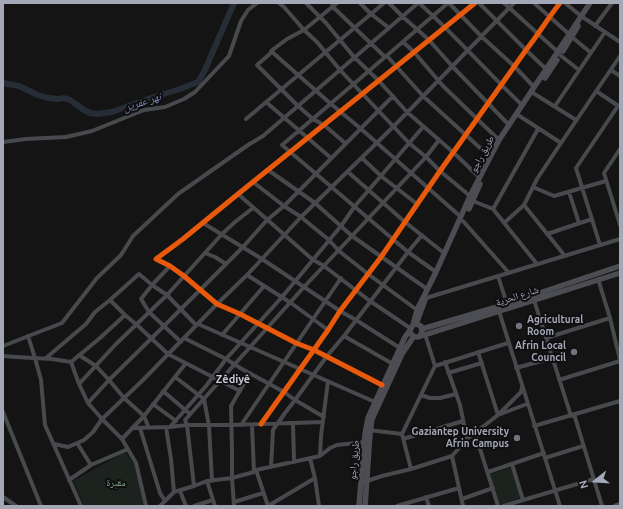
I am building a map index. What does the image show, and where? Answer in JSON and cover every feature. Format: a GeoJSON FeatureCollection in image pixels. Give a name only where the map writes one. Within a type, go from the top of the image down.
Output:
{"type":"FeatureCollection","features":[{"type":"Feature","properties":{"kind":"main road","name":"طريق راجو"},"geometry":{"type":"LineString","coordinates":[[471,198],[499,145],[571,36],[590,3]]}},
{"type":"Feature","properties":{"kind":"main road","name":"طريق راجو"},"geometry":{"type":"LineString","coordinates":[[582,17],[594,3]]}},
{"type":"Feature","properties":{"kind":"main road","name":"طريق راجو"},"geometry":{"type":"LineString","coordinates":[[359,506],[364,482],[368,418],[382,385],[426,298],[480,178],[499,140],[522,105],[534,90],[546,69],[559,54]]}},
{"type":"Feature","properties":{"kind":"main road","name":"طريق راجو"},"geometry":{"type":"LineString","coordinates":[[412,327],[417,310],[462,219]]}},
{"type":"Feature","properties":{"kind":"main road","name":"شارع الحرية"},"geometry":{"type":"LineString","coordinates":[[478,315],[499,311],[620,266]]}},
{"type":"Feature","properties":{"kind":"main road","name":"شارع الحرية"},"geometry":{"type":"LineString","coordinates":[[420,334],[507,304],[534,300],[620,273]]}},
{"type":"Feature","properties":{"kind":"main road"},"geometry":{"type":"LineString","coordinates":[[421,326],[420,334],[411,334],[412,327],[421,326]]}},
{"type":"Feature","properties":{"kind":"main road","name":"طريق راجو"},"geometry":{"type":"LineString","coordinates":[[364,506],[364,442],[372,419],[402,354],[420,334]]}},
{"type":"Feature","properties":{"kind":"main road"},"geometry":{"type":"LineString","coordinates":[[616,506],[620,505]]}},
{"type":"Feature","properties":{"kind":"street"},"geometry":{"type":"LineString","coordinates":[[3,142],[66,137],[92,131],[144,110],[165,107],[184,99],[195,92],[229,56],[241,21],[248,10],[257,3]]}},
{"type":"Feature","properties":{"kind":"street"},"geometry":{"type":"LineString","coordinates":[[279,3],[409,143],[471,198],[492,209],[537,264]]}},
{"type":"Feature","properties":{"kind":"street"},"geometry":{"type":"LineString","coordinates":[[306,3],[326,23],[354,57],[379,81],[407,112],[480,178]]}},
{"type":"Feature","properties":{"kind":"street"},"geometry":{"type":"LineString","coordinates":[[337,3],[319,16],[304,30],[287,39],[271,51],[272,52],[257,65],[298,106],[345,143]]}},
{"type":"Feature","properties":{"kind":"street"},"geometry":{"type":"LineString","coordinates":[[360,3],[389,28]]}},
{"type":"Feature","properties":{"kind":"street"},"geometry":{"type":"LineString","coordinates":[[246,119],[384,3]]}},
{"type":"Feature","properties":{"kind":"street"},"geometry":{"type":"LineString","coordinates":[[389,3],[429,40],[509,125]]}},
{"type":"Feature","properties":{"kind":"street"},"geometry":{"type":"LineString","coordinates":[[3,346],[62,323],[97,278],[121,255],[133,236],[178,194],[263,136],[418,3],[445,27],[522,105]]}},
{"type":"Feature","properties":{"kind":"street"},"geometry":{"type":"LineString","coordinates":[[436,272],[408,252],[282,145],[448,3],[515,67],[534,90],[576,120]]}},
{"type":"Feature","properties":{"kind":"street"},"geometry":{"type":"LineString","coordinates":[[382,385],[327,356],[296,343],[240,314],[217,304],[184,276],[170,266],[156,259],[203,223],[475,3]]}},
{"type":"Feature","properties":{"kind":"street"},"geometry":{"type":"LineString","coordinates":[[479,3],[546,69]]}},
{"type":"Feature","properties":{"kind":"street"},"geometry":{"type":"LineString","coordinates":[[504,3],[559,54],[579,70]]}},
{"type":"Feature","properties":{"kind":"street"},"geometry":{"type":"LineString","coordinates":[[54,444],[68,447],[84,440],[93,432],[102,419],[181,342],[315,203],[393,127],[514,3]]}},
{"type":"Feature","properties":{"kind":"street"},"geometry":{"type":"LineString","coordinates":[[534,3],[591,53]]}},
{"type":"Feature","properties":{"kind":"street"},"geometry":{"type":"LineString","coordinates":[[260,424],[357,290],[560,3]]}},
{"type":"Feature","properties":{"kind":"street"},"geometry":{"type":"LineString","coordinates":[[566,3],[582,17],[620,42]]}},
{"type":"Feature","properties":{"kind":"street"},"geometry":{"type":"LineString","coordinates":[[595,26],[612,3]]}},
{"type":"Feature","properties":{"kind":"street"},"geometry":{"type":"LineString","coordinates":[[332,6],[370,43],[397,66],[423,96],[490,158]]}},
{"type":"Feature","properties":{"kind":"street"},"geometry":{"type":"LineString","coordinates":[[555,106],[605,32]]}},
{"type":"Feature","properties":{"kind":"street"},"geometry":{"type":"LineString","coordinates":[[403,42],[414,52],[443,86],[499,140]]}},
{"type":"Feature","properties":{"kind":"street"},"geometry":{"type":"LineString","coordinates":[[272,52],[396,159],[462,219],[509,273]]}},
{"type":"Feature","properties":{"kind":"street"},"geometry":{"type":"LineString","coordinates":[[504,223],[524,205],[537,179],[560,143],[620,56]]}},
{"type":"Feature","properties":{"kind":"street"},"geometry":{"type":"LineString","coordinates":[[610,70],[620,76]]}},
{"type":"Feature","properties":{"kind":"street"},"geometry":{"type":"LineString","coordinates":[[596,91],[619,106],[576,168],[600,245]]}},
{"type":"Feature","properties":{"kind":"street"},"geometry":{"type":"LineString","coordinates":[[88,403],[109,380],[243,247],[267,220],[284,206],[392,96]]}},
{"type":"Feature","properties":{"kind":"street"},"geometry":{"type":"LineString","coordinates":[[266,102],[331,158]]}},
{"type":"Feature","properties":{"kind":"street"},"geometry":{"type":"LineString","coordinates":[[518,115],[560,143]]}},
{"type":"Feature","properties":{"kind":"street"},"geometry":{"type":"LineString","coordinates":[[168,427],[176,421],[226,359],[282,297],[341,226],[368,190],[424,127]]}},
{"type":"Feature","properties":{"kind":"street"},"geometry":{"type":"LineString","coordinates":[[492,209],[538,128]]}},
{"type":"Feature","properties":{"kind":"street"},"geometry":{"type":"LineString","coordinates":[[194,486],[187,425],[185,420],[304,287],[426,157],[439,140]]}},
{"type":"Feature","properties":{"kind":"street"},"geometry":{"type":"LineString","coordinates":[[620,149],[604,173],[619,216],[620,225]]}},
{"type":"Feature","properties":{"kind":"street"},"geometry":{"type":"LineString","coordinates":[[362,158],[396,189],[417,204]]}},
{"type":"Feature","properties":{"kind":"street"},"geometry":{"type":"LineString","coordinates":[[268,170],[315,203],[352,236],[427,289]]}},
{"type":"Feature","properties":{"kind":"street"},"geometry":{"type":"LineString","coordinates":[[348,172],[405,222],[444,253]]}},
{"type":"Feature","properties":{"kind":"street"},"geometry":{"type":"LineString","coordinates":[[533,187],[554,196],[606,181]]}},
{"type":"Feature","properties":{"kind":"street"},"geometry":{"type":"LineString","coordinates":[[253,182],[329,240],[338,250],[368,274],[417,310]]}},
{"type":"Feature","properties":{"kind":"street"},"geometry":{"type":"LineString","coordinates":[[570,192],[579,223]]}},
{"type":"Feature","properties":{"kind":"street"},"geometry":{"type":"LineString","coordinates":[[238,194],[312,260],[324,266],[341,278],[370,301],[412,327]]}},
{"type":"Feature","properties":{"kind":"street"},"geometry":{"type":"LineString","coordinates":[[524,205],[564,256]]}},
{"type":"Feature","properties":{"kind":"street"},"geometry":{"type":"LineString","coordinates":[[79,384],[166,295],[222,234],[253,208]]}},
{"type":"Feature","properties":{"kind":"street"},"geometry":{"type":"LineString","coordinates":[[547,234],[592,219]]}},
{"type":"Feature","properties":{"kind":"street"},"geometry":{"type":"LineString","coordinates":[[203,223],[262,259],[340,312],[356,320],[400,348]]}},
{"type":"Feature","properties":{"kind":"street"},"geometry":{"type":"LineString","coordinates":[[271,467],[273,430],[284,413],[422,235]]}},
{"type":"Feature","properties":{"kind":"street"},"geometry":{"type":"LineString","coordinates":[[426,298],[620,239]]}},
{"type":"Feature","properties":{"kind":"street"},"geometry":{"type":"LineString","coordinates":[[205,253],[226,264]]}},
{"type":"Feature","properties":{"kind":"street"},"geometry":{"type":"LineString","coordinates":[[170,266],[141,299],[149,312],[181,342]]}},
{"type":"Feature","properties":{"kind":"street"},"geometry":{"type":"LineString","coordinates":[[46,358],[86,324],[95,312],[139,274],[166,295],[197,325],[375,402]]}},
{"type":"Feature","properties":{"kind":"street"},"geometry":{"type":"LineString","coordinates":[[247,275],[291,302],[328,330]]}},
{"type":"Feature","properties":{"kind":"street"},"geometry":{"type":"LineString","coordinates":[[498,276],[507,304]]}},
{"type":"Feature","properties":{"kind":"street"},"geometry":{"type":"LineString","coordinates":[[241,425],[341,278]]}},
{"type":"Feature","properties":{"kind":"street"},"geometry":{"type":"LineString","coordinates":[[559,380],[620,361],[610,318],[598,279]]}},
{"type":"Feature","properties":{"kind":"street"},"geometry":{"type":"LineString","coordinates":[[222,335],[264,286]]}},
{"type":"Feature","properties":{"kind":"street"},"geometry":{"type":"LineString","coordinates":[[110,300],[168,354],[240,391]]}},
{"type":"Feature","properties":{"kind":"street"},"geometry":{"type":"LineString","coordinates":[[534,300],[559,380],[583,446],[602,506]]}},
{"type":"Feature","properties":{"kind":"street"},"geometry":{"type":"LineString","coordinates":[[499,311],[560,506]]}},
{"type":"Feature","properties":{"kind":"street"},"geometry":{"type":"LineString","coordinates":[[71,362],[125,315]]}},
{"type":"Feature","properties":{"kind":"street"},"geometry":{"type":"LineString","coordinates":[[546,338],[610,318]]}},
{"type":"Feature","properties":{"kind":"street"},"geometry":{"type":"LineString","coordinates":[[420,334],[435,366]]}},
{"type":"Feature","properties":{"kind":"street"},"geometry":{"type":"LineString","coordinates":[[28,336],[41,380],[45,425],[81,506]]}},
{"type":"Feature","properties":{"kind":"street"},"geometry":{"type":"LineString","coordinates":[[344,336],[393,364]]}},
{"type":"Feature","properties":{"kind":"street"},"geometry":{"type":"LineString","coordinates":[[184,338],[226,359],[324,416]]}},
{"type":"Feature","properties":{"kind":"street"},"geometry":{"type":"LineString","coordinates":[[614,340],[620,338]]}},
{"type":"Feature","properties":{"kind":"street"},"geometry":{"type":"LineString","coordinates":[[411,469],[403,436],[420,395],[435,366],[508,343]]}},
{"type":"Feature","properties":{"kind":"street"},"geometry":{"type":"LineString","coordinates":[[478,352],[498,415]]}},
{"type":"Feature","properties":{"kind":"street"},"geometry":{"type":"LineString","coordinates":[[79,355],[96,366],[124,398],[144,416],[149,428]]}},
{"type":"Feature","properties":{"kind":"street"},"geometry":{"type":"LineString","coordinates":[[3,356],[52,358],[71,362]]}},
{"type":"Feature","properties":{"kind":"street"},"geometry":{"type":"LineString","coordinates":[[516,368],[552,358]]}},
{"type":"Feature","properties":{"kind":"street"},"geometry":{"type":"LineString","coordinates":[[71,362],[88,403],[122,439],[136,463],[146,506]]}},
{"type":"Feature","properties":{"kind":"street"},"geometry":{"type":"LineString","coordinates":[[445,362],[460,405],[467,439]]}},
{"type":"Feature","properties":{"kind":"street"},"geometry":{"type":"LineString","coordinates":[[122,439],[144,416],[186,363]]}},
{"type":"Feature","properties":{"kind":"street"},"geometry":{"type":"LineString","coordinates":[[448,372],[482,363]]}},
{"type":"Feature","properties":{"kind":"street"},"geometry":{"type":"LineString","coordinates":[[250,373],[231,406],[232,478],[234,504],[263,493]]}},
{"type":"Feature","properties":{"kind":"street"},"geometry":{"type":"LineString","coordinates":[[175,377],[204,399],[209,426],[212,481]]}},
{"type":"Feature","properties":{"kind":"street"},"geometry":{"type":"LineString","coordinates":[[320,456],[328,381]]}},
{"type":"Feature","properties":{"kind":"street"},"geometry":{"type":"LineString","coordinates":[[364,482],[452,456],[467,439],[498,415],[521,392],[522,386]]}},
{"type":"Feature","properties":{"kind":"street"},"geometry":{"type":"LineString","coordinates":[[163,391],[190,414]]}},
{"type":"Feature","properties":{"kind":"street"},"geometry":{"type":"LineString","coordinates":[[420,395],[430,398],[440,398],[456,394]]}},
{"type":"Feature","properties":{"kind":"street"},"geometry":{"type":"LineString","coordinates":[[534,426],[620,401]]}},
{"type":"Feature","properties":{"kind":"street"},"geometry":{"type":"LineString","coordinates":[[153,404],[176,421]]}},
{"type":"Feature","properties":{"kind":"street"},"geometry":{"type":"LineString","coordinates":[[498,415],[527,404]]}},
{"type":"Feature","properties":{"kind":"street"},"geometry":{"type":"LineString","coordinates":[[3,412],[41,506]]}},
{"type":"Feature","properties":{"kind":"street"},"geometry":{"type":"LineString","coordinates":[[368,430],[403,436],[463,421]]}},
{"type":"Feature","properties":{"kind":"street"},"geometry":{"type":"LineString","coordinates":[[132,428],[187,425],[232,426],[323,422]]}},
{"type":"Feature","properties":{"kind":"street"},"geometry":{"type":"LineString","coordinates":[[293,423],[294,462]]}},
{"type":"Feature","properties":{"kind":"street"},"geometry":{"type":"LineString","coordinates":[[252,424],[255,471],[268,506],[316,478]]}},
{"type":"Feature","properties":{"kind":"street"},"geometry":{"type":"LineString","coordinates":[[168,427],[174,492]]}},
{"type":"Feature","properties":{"kind":"street"},"geometry":{"type":"LineString","coordinates":[[140,428],[160,493],[165,501]]}},
{"type":"Feature","properties":{"kind":"street"},"geometry":{"type":"LineString","coordinates":[[474,433],[498,506]]}},
{"type":"Feature","properties":{"kind":"street"},"geometry":{"type":"LineString","coordinates":[[160,506],[174,492],[207,481],[232,478],[271,467],[320,456],[337,444],[364,442]]}},
{"type":"Feature","properties":{"kind":"street"},"geometry":{"type":"LineString","coordinates":[[77,443],[91,465]]}},
{"type":"Feature","properties":{"kind":"street"},"geometry":{"type":"LineString","coordinates":[[488,472],[512,464],[583,446]]}},
{"type":"Feature","properties":{"kind":"street"},"geometry":{"type":"LineString","coordinates":[[70,480],[91,465],[128,449]]}},
{"type":"Feature","properties":{"kind":"street"},"geometry":{"type":"LineString","coordinates":[[452,456],[463,506]]}},
{"type":"Feature","properties":{"kind":"street"},"geometry":{"type":"LineString","coordinates":[[310,458],[316,478],[319,506]]}},
{"type":"Feature","properties":{"kind":"street"},"geometry":{"type":"LineString","coordinates":[[512,464],[523,500]]}},
{"type":"Feature","properties":{"kind":"street"},"geometry":{"type":"LineString","coordinates":[[503,506],[594,479]]}},
{"type":"Feature","properties":{"kind":"street"},"geometry":{"type":"LineString","coordinates":[[207,481],[215,506]]}},
{"type":"Feature","properties":{"kind":"street"},"geometry":{"type":"LineString","coordinates":[[399,506],[459,488]]}},
{"type":"Feature","properties":{"kind":"street"},"geometry":{"type":"LineString","coordinates":[[462,499],[493,488]]}},
{"type":"Feature","properties":{"kind":"street"},"geometry":{"type":"LineString","coordinates":[[180,490],[186,506]]}},
{"type":"Feature","properties":{"kind":"street"},"geometry":{"type":"LineString","coordinates":[[3,497],[16,506]]}},
{"type":"Feature","properties":{"kind":"street"},"geometry":{"type":"LineString","coordinates":[[426,497],[429,506]]}},
{"type":"Feature","properties":{"kind":"street"},"geometry":{"type":"LineString","coordinates":[[194,506],[213,500]]}},
{"type":"Feature","properties":{"kind":"green space","name":"مقبرة"},"geometry":{"type":"Polygon","coordinates":[[[125,452],[134,464],[144,506],[84,506],[73,481],[125,452]]]}},
{"type":"Feature","properties":{"kind":"green space"},"geometry":{"type":"Polygon","coordinates":[[[512,467],[522,497],[498,505],[488,475],[512,467]]]}},
{"type":"Feature","properties":{"kind":"waterway","name":"نهر عفرين"},"geometry":{"type":"LineString","coordinates":[[3,83],[19,86],[48,98],[64,98],[70,100],[90,113],[97,114],[112,112],[180,89],[198,82],[204,72],[234,3]]}},
{"type":"Feature","properties":{"kind":"cycle path"},"geometry":{"type":"LineString","coordinates":[[382,385],[314,350],[296,343],[240,314],[217,304],[184,276],[170,266],[156,259],[183,239],[475,3]]}},
{"type":"Feature","properties":{"kind":"cycle path"},"geometry":{"type":"LineString","coordinates":[[261,424],[560,3]]}},
{"type":"Feature","properties":{"kind":"place","name":"Agricultural Room"},"geometry":{"type":"Point","coordinates":[519,326]}},
{"type":"Feature","properties":{"kind":"place","name":"Afrin Local Council"},"geometry":{"type":"Point","coordinates":[574,352]}},
{"type":"Feature","properties":{"kind":"place","name":"Gaziantep University Afrin Campus"},"geometry":{"type":"Point","coordinates":[517,438]}},
{"type":"Feature","properties":{"kind":"district","name":"Zêdiyê"},"geometry":{"type":"Point","coordinates":[233,379]}}]}
